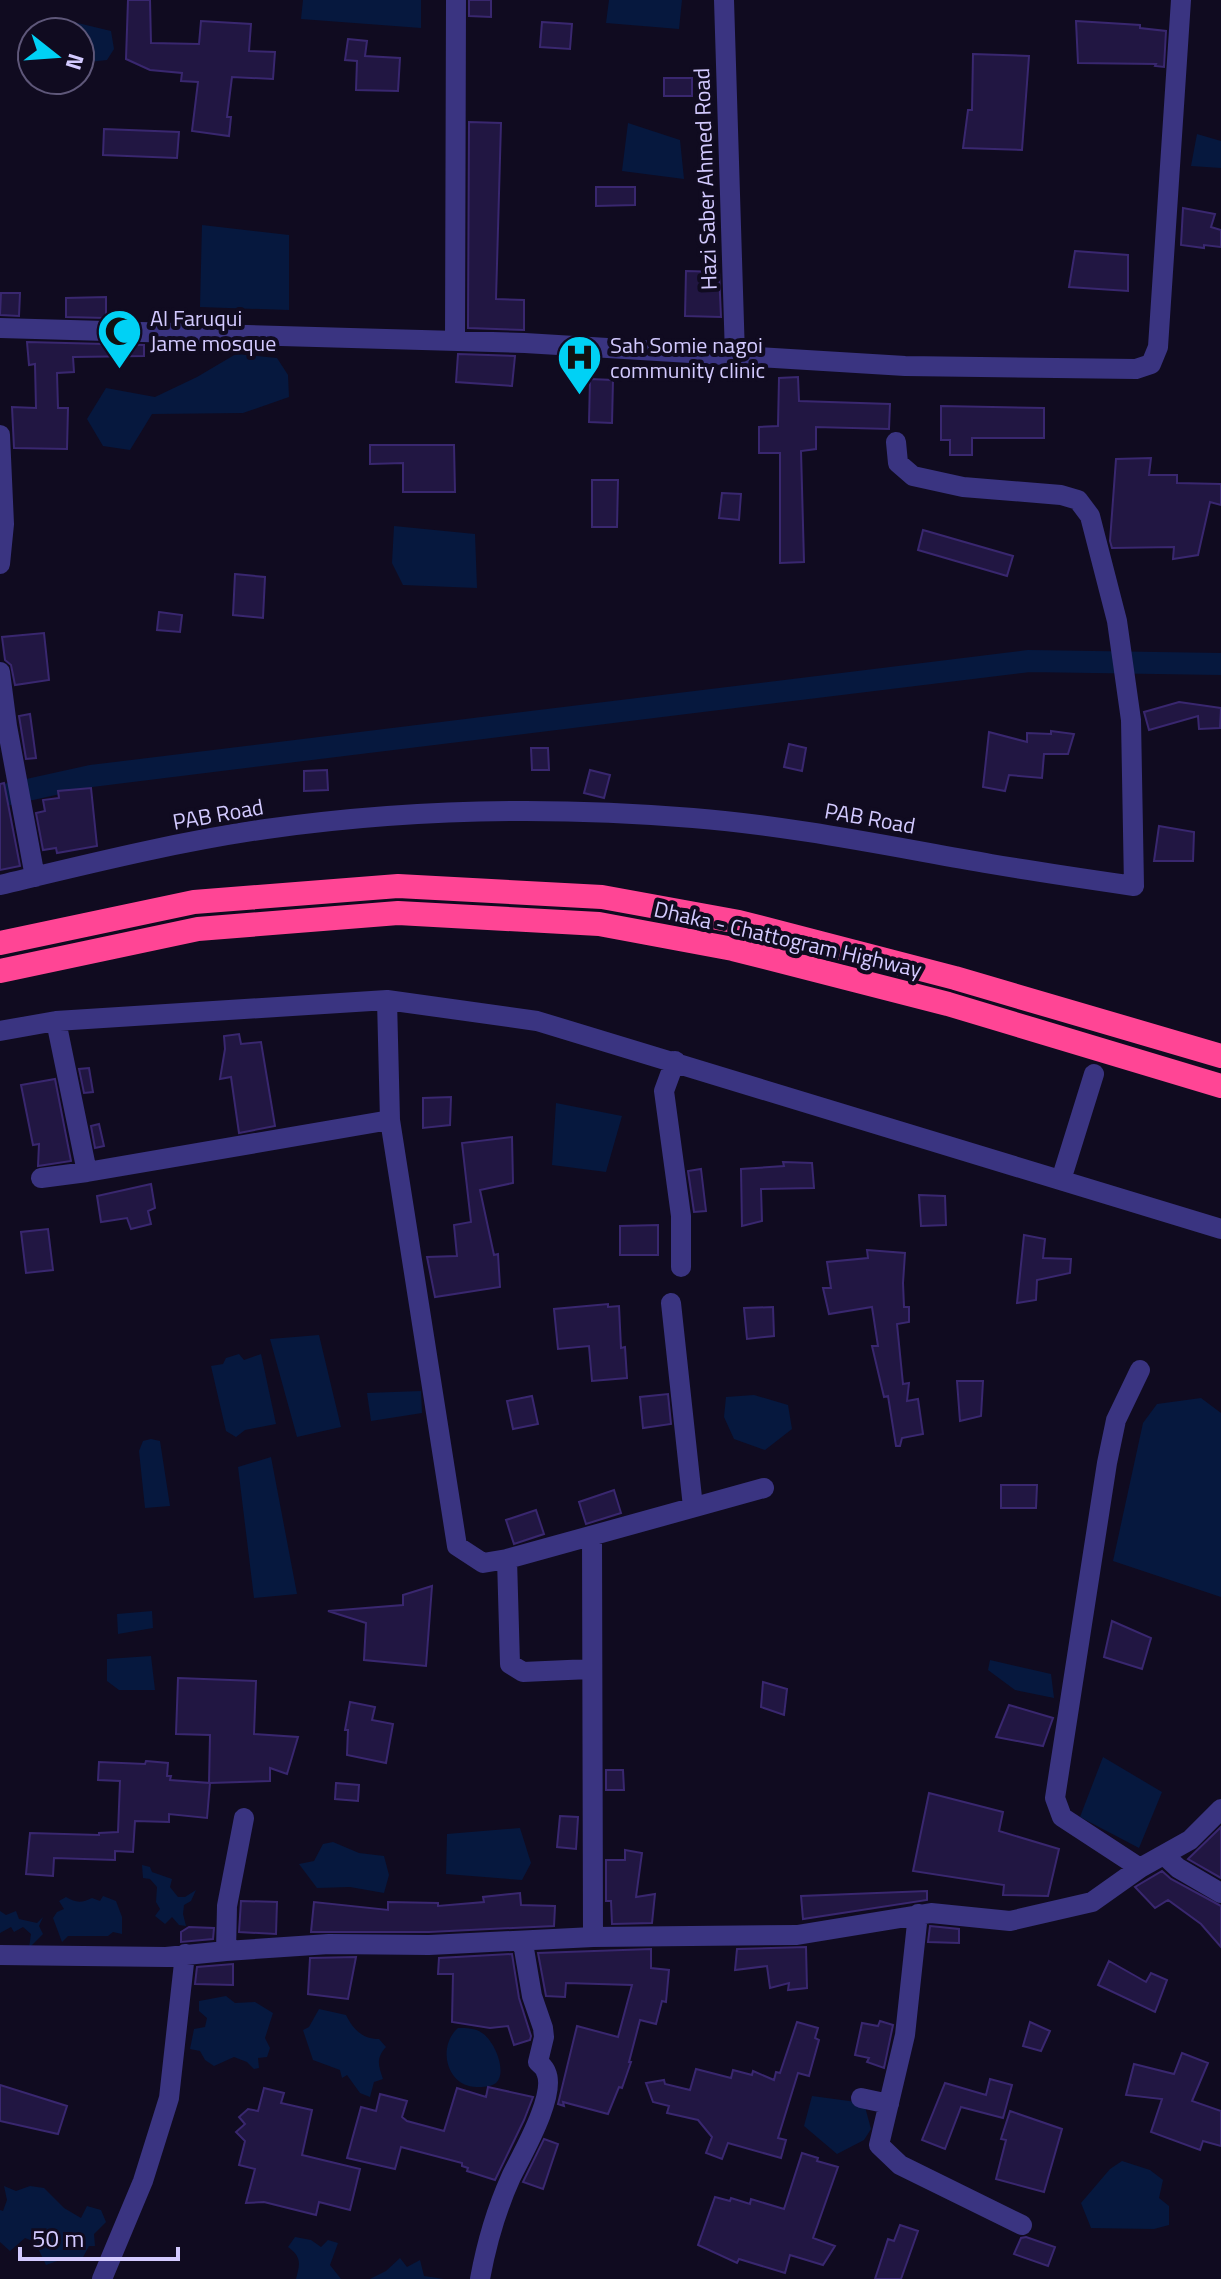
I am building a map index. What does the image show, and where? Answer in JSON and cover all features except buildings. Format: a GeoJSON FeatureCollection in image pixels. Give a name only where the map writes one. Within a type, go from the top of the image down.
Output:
{"type":"FeatureCollection","features":[{"type":"Feature","properties":{"kind":"highway","name":"Dhaka - Chattogram Highway"},"geometry":{"type":"LineString","coordinates":[[0,943],[194,902],[398,886],[602,897],[739,922],[955,978],[1221,1056]]}},
{"type":"Feature","properties":{"kind":"highway","name":"Dhaka - Chattogram Highway"},"geometry":{"type":"LineString","coordinates":[[0,971],[198,929],[398,913],[599,924],[733,949],[917,996],[1221,1086]]}},
{"type":"Feature","properties":{"kind":"street"},"geometry":{"type":"LineString","coordinates":[[455,341],[456,0]]}},
{"type":"Feature","properties":{"kind":"street","name":"Hazi Saber Ahmed Road"},"geometry":{"type":"LineString","coordinates":[[724,0],[735,356]]}},
{"type":"Feature","properties":{"kind":"street"},"geometry":{"type":"LineString","coordinates":[[0,328],[455,341],[905,366],[1136,369],[1151,364],[1158,347],[1181,0]]}},
{"type":"Feature","properties":{"kind":"street"},"geometry":{"type":"LineString","coordinates":[[0,435],[4,524],[0,564]]}},
{"type":"Feature","properties":{"kind":"street","name":"PAB Road"},"geometry":{"type":"LineString","coordinates":[[0,885],[266,829],[395,815],[496,810],[595,812],[710,820],[818,833],[994,865],[1134,886],[1131,720],[1117,621],[1090,516],[1078,500],[1061,495],[963,487],[913,476],[898,463],[896,442]]}},
{"type":"Feature","properties":{"kind":"street"},"geometry":{"type":"LineString","coordinates":[[0,672],[35,877]]}},
{"type":"Feature","properties":{"kind":"street"},"geometry":{"type":"LineString","coordinates":[[387,1000],[390,1120],[457,1546],[483,1563],[507,1559],[764,1488]]}},
{"type":"Feature","properties":{"kind":"street"},"geometry":{"type":"LineString","coordinates":[[0,1031],[56,1021],[387,1000],[537,1021],[1221,1229]]}},
{"type":"Feature","properties":{"kind":"street"},"geometry":{"type":"LineString","coordinates":[[56,1021],[87,1172]]}},
{"type":"Feature","properties":{"kind":"street"},"geometry":{"type":"LineString","coordinates":[[675,1061],[664,1091],[681,1216],[681,1267]]}},
{"type":"Feature","properties":{"kind":"street"},"geometry":{"type":"LineString","coordinates":[[1061,1180],[1094,1074]]}},
{"type":"Feature","properties":{"kind":"street"},"geometry":{"type":"LineString","coordinates":[[41,1178],[390,1120]]}},
{"type":"Feature","properties":{"kind":"street"},"geometry":{"type":"LineString","coordinates":[[671,1303],[693,1507]]}},
{"type":"Feature","properties":{"kind":"street"},"geometry":{"type":"LineString","coordinates":[[1140,1370],[1116,1420],[1107,1463],[1055,1798],[1062,1817],[1140,1868]]}},
{"type":"Feature","properties":{"kind":"street"},"geometry":{"type":"LineString","coordinates":[[592,1536],[593,1937]]}},
{"type":"Feature","properties":{"kind":"street"},"geometry":{"type":"LineString","coordinates":[[507,1559],[510,1664],[523,1672],[590,1669]]}},
{"type":"Feature","properties":{"kind":"street"},"geometry":{"type":"LineString","coordinates":[[0,1955],[166,1957],[329,1944],[429,1945],[593,1937],[797,1935],[931,1913],[1010,1921],[1092,1902],[1140,1868],[1190,1840],[1221,1809]]}},
{"type":"Feature","properties":{"kind":"street"},"geometry":{"type":"LineString","coordinates":[[226,1951],[227,1906],[244,1818]]}},
{"type":"Feature","properties":{"kind":"street"},"geometry":{"type":"LineString","coordinates":[[1164,1855],[1178,1868],[1221,1893]]}},
{"type":"Feature","properties":{"kind":"street"},"geometry":{"type":"LineString","coordinates":[[918,1914],[905,2035],[879,2145],[900,2165],[1022,2225]]}},
{"type":"Feature","properties":{"kind":"street"},"geometry":{"type":"LineString","coordinates":[[480,2279],[511,2178],[529,2145],[542,2111],[547,2084],[547,2073],[538,2062],[543,2028],[532,1996],[520,1941]]}},
{"type":"Feature","properties":{"kind":"street"},"geometry":{"type":"LineString","coordinates":[[102,2279],[143,2181],[169,2098],[185,1954]]}},
{"type":"Feature","properties":{"kind":"street"},"geometry":{"type":"LineString","coordinates":[[861,2098],[889,2104]]}},
{"type":"Feature","properties":{"kind":"water"},"geometry":{"type":"Polygon","coordinates":[[[303,0],[421,0],[421,28],[301,19],[303,0]]]}},
{"type":"Feature","properties":{"kind":"water"},"geometry":{"type":"Polygon","coordinates":[[[609,0],[682,0],[679,29],[606,23],[609,0]]]}},
{"type":"Feature","properties":{"kind":"water"},"geometry":{"type":"Polygon","coordinates":[[[96,27],[111,31],[114,49],[107,60],[96,61],[96,27]]]}},
{"type":"Feature","properties":{"kind":"water"},"geometry":{"type":"Polygon","coordinates":[[[628,123],[680,140],[684,179],[622,171],[628,123]]]}},
{"type":"Feature","properties":{"kind":"water"},"geometry":{"type":"Polygon","coordinates":[[[1197,134],[1221,141],[1221,168],[1191,166],[1197,134]]]}},
{"type":"Feature","properties":{"kind":"water"},"geometry":{"type":"Polygon","coordinates":[[[202,225],[289,235],[289,310],[200,307],[202,225]]]}},
{"type":"Feature","properties":{"kind":"water"},"geometry":{"type":"Polygon","coordinates":[[[236,354],[277,358],[288,375],[289,397],[243,413],[152,414],[130,450],[103,446],[87,419],[106,388],[155,397],[236,354]]]}},
{"type":"Feature","properties":{"kind":"water"},"geometry":{"type":"Polygon","coordinates":[[[394,526],[475,534],[477,588],[403,585],[392,563],[394,526]]]}},
{"type":"Feature","properties":{"kind":"water"},"geometry":{"type":"Polygon","coordinates":[[[556,1103],[622,1116],[606,1172],[552,1165],[556,1103]]]}},
{"type":"Feature","properties":{"kind":"water"},"geometry":{"type":"Polygon","coordinates":[[[319,1335],[341,1427],[297,1437],[270,1339],[319,1335]]]}},
{"type":"Feature","properties":{"kind":"water"},"geometry":{"type":"Polygon","coordinates":[[[239,1354],[244,1360],[261,1354],[276,1424],[245,1430],[236,1437],[226,1431],[211,1366],[223,1364],[226,1358],[239,1354]]]}},
{"type":"Feature","properties":{"kind":"water"},"geometry":{"type":"Polygon","coordinates":[[[421,1391],[422,1413],[371,1421],[367,1393],[421,1391]]]}},
{"type":"Feature","properties":{"kind":"water"},"geometry":{"type":"Polygon","coordinates":[[[754,1395],[788,1405],[792,1429],[765,1450],[734,1439],[724,1417],[726,1397],[754,1395]]]}},
{"type":"Feature","properties":{"kind":"water"},"geometry":{"type":"Polygon","coordinates":[[[1201,1398],[1221,1413],[1221,1597],[1113,1561],[1143,1423],[1157,1404],[1201,1398]]]}},
{"type":"Feature","properties":{"kind":"water"},"geometry":{"type":"Polygon","coordinates":[[[143,1441],[160,1441],[170,1506],[145,1508],[139,1451],[143,1441]]]}},
{"type":"Feature","properties":{"kind":"water"},"geometry":{"type":"Polygon","coordinates":[[[271,1457],[297,1594],[254,1598],[238,1467],[271,1457]]]}},
{"type":"Feature","properties":{"kind":"water"},"geometry":{"type":"Polygon","coordinates":[[[152,1611],[153,1628],[118,1634],[117,1614],[152,1611]]]}},
{"type":"Feature","properties":{"kind":"water"},"geometry":{"type":"Polygon","coordinates":[[[151,1656],[155,1690],[119,1690],[107,1681],[107,1659],[151,1656]]]}},
{"type":"Feature","properties":{"kind":"water"},"geometry":{"type":"Polygon","coordinates":[[[990,1660],[1051,1674],[1054,1698],[1015,1690],[988,1670],[990,1660]]]}},
{"type":"Feature","properties":{"kind":"water"},"geometry":{"type":"Polygon","coordinates":[[[1103,1757],[1162,1792],[1139,1848],[1080,1817],[1103,1757]]]}},
{"type":"Feature","properties":{"kind":"water"},"geometry":{"type":"Polygon","coordinates":[[[520,1828],[531,1863],[522,1880],[446,1874],[447,1834],[520,1828]]]}},
{"type":"Feature","properties":{"kind":"water"},"geometry":{"type":"Polygon","coordinates":[[[333,1842],[359,1853],[384,1856],[389,1875],[384,1893],[350,1887],[317,1888],[299,1864],[314,1861],[323,1844],[333,1842]]]}},
{"type":"Feature","properties":{"kind":"water"},"geometry":{"type":"Polygon","coordinates":[[[142,1865],[172,1879],[170,1887],[178,1897],[185,1897],[196,1890],[191,1901],[184,1905],[186,1926],[179,1925],[172,1917],[165,1924],[155,1916],[160,1909],[156,1902],[157,1887],[150,1879],[143,1878],[142,1865]]]}},
{"type":"Feature","properties":{"kind":"water"},"geometry":{"type":"Polygon","coordinates":[[[103,1896],[116,1901],[122,1917],[122,1934],[68,1936],[62,1942],[53,1918],[64,1909],[59,1901],[66,1897],[76,1901],[92,1898],[100,1901],[103,1896]]]}},
{"type":"Feature","properties":{"kind":"water"},"geometry":{"type":"Polygon","coordinates":[[[0,1911],[6,1915],[16,1911],[19,1919],[37,1923],[43,1917],[39,1926],[43,1934],[29,1948],[31,1934],[23,1927],[14,1932],[11,1927],[0,1933],[0,1911]]]}},
{"type":"Feature","properties":{"kind":"water"},"geometry":{"type":"Polygon","coordinates":[[[226,1996],[235,2003],[255,2002],[273,2013],[265,2038],[270,2048],[267,2057],[258,2058],[259,2068],[254,2069],[247,2062],[234,2057],[214,2066],[205,2060],[200,2051],[190,2049],[194,2029],[205,2027],[207,2018],[199,2011],[199,2001],[226,1996]]]}},
{"type":"Feature","properties":{"kind":"water"},"geometry":{"type":"Polygon","coordinates":[[[319,2009],[346,2015],[359,2032],[379,2039],[386,2047],[379,2062],[383,2079],[374,2082],[370,2097],[360,2093],[347,2075],[342,2078],[340,2070],[313,2060],[303,2030],[309,2027],[319,2009]]]}},
{"type":"Feature","properties":{"kind":"water"},"geometry":{"type":"Polygon","coordinates":[[[458,2028],[477,2030],[491,2042],[501,2072],[496,2083],[484,2087],[466,2085],[452,2073],[448,2064],[448,2045],[458,2028]]]}},
{"type":"Feature","properties":{"kind":"water"},"geometry":{"type":"Polygon","coordinates":[[[812,2096],[864,2103],[871,2129],[864,2140],[837,2154],[804,2126],[812,2096]]]}},
{"type":"Feature","properties":{"kind":"water"},"geometry":{"type":"Polygon","coordinates":[[[1122,2161],[1150,2170],[1163,2180],[1159,2198],[1169,2206],[1169,2225],[1154,2229],[1091,2228],[1081,2203],[1110,2169],[1122,2161]]]}},
{"type":"Feature","properties":{"kind":"water"},"geometry":{"type":"Polygon","coordinates":[[[4,2186],[16,2191],[30,2186],[44,2188],[64,2208],[81,2218],[87,2206],[101,2210],[106,2222],[94,2234],[95,2246],[89,2246],[81,2261],[60,2260],[46,2265],[35,2242],[25,2238],[10,2251],[0,2242],[0,2210],[3,2211],[7,2200],[4,2186]]]}},
{"type":"Feature","properties":{"kind":"water"},"geometry":{"type":"Polygon","coordinates":[[[295,2237],[311,2240],[321,2247],[328,2240],[338,2243],[330,2265],[341,2279],[296,2279],[299,2261],[288,2247],[295,2237]]]}},
{"type":"Feature","properties":{"kind":"water"},"geometry":{"type":"Polygon","coordinates":[[[400,2258],[407,2267],[420,2260],[424,2276],[444,2279],[370,2279],[386,2271],[400,2258]]]}},
{"type":"Feature","properties":{"kind":"waterway"},"geometry":{"type":"LineString","coordinates":[[0,796],[91,776],[1029,661],[1221,664]]}},
{"type":"Feature","properties":{"kind":"place","name":"Al Faruqui Jame mosque"},"geometry":{"type":"Point","coordinates":[119,370]}},
{"type":"Feature","properties":{"kind":"place","name":"Sah Somie nagoi community clinic"},"geometry":{"type":"Point","coordinates":[579,397]}}]}
